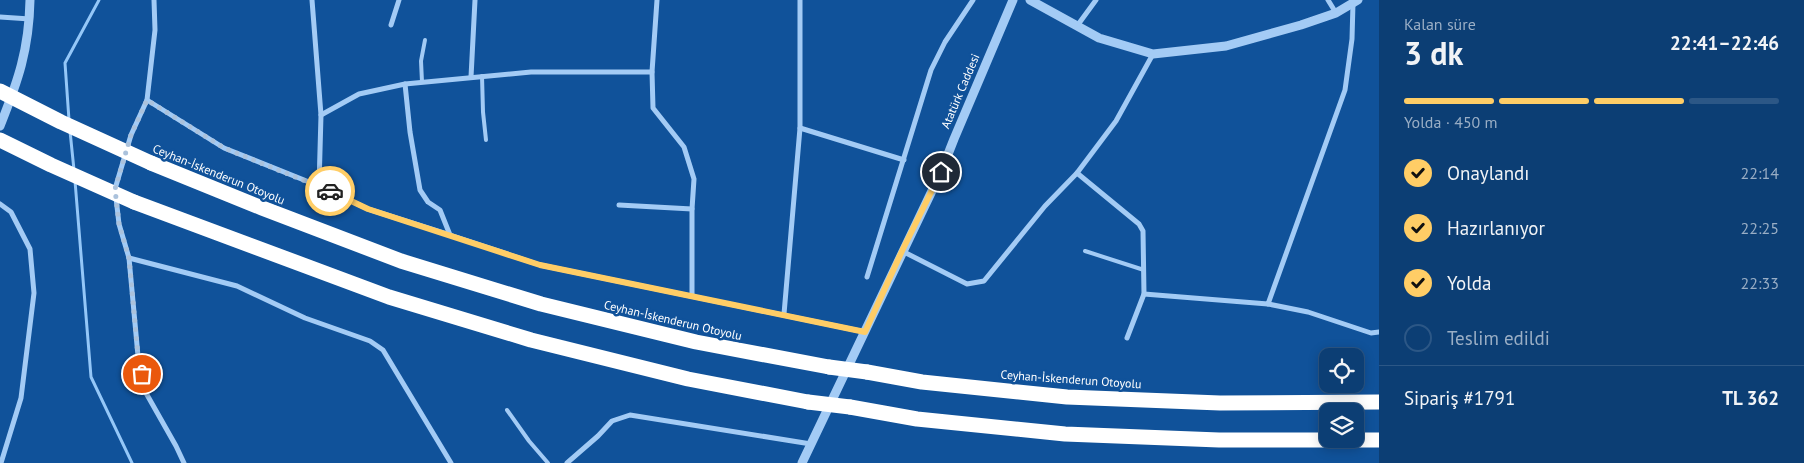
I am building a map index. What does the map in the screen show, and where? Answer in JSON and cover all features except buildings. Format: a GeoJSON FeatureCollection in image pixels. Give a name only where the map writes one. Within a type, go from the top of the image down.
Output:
{"type":"FeatureCollection","features":[{"type":"Feature","properties":{"kind":"highway","name":"Ceyhan-İskenderun Otoyolu"},"geometry":{"type":"LineString","coordinates":[[0,91],[61,122],[152,163],[401,262],[541,304],[696,342],[922,382],[1067,397],[1220,403],[1379,402]]}},
{"type":"Feature","properties":{"kind":"highway"},"geometry":{"type":"LineString","coordinates":[[0,140],[134,202],[389,297],[531,340],[688,379],[808,402],[917,419],[1065,434],[1219,440],[1379,440]]}},
{"type":"Feature","properties":{"kind":"street"},"geometry":{"type":"LineString","coordinates":[[0,126],[18,82],[26,53],[30,0]]}},
{"type":"Feature","properties":{"kind":"street"},"geometry":{"type":"LineString","coordinates":[[154,0],[155,30],[147,100],[131,135],[115,189],[119,224],[129,258],[138,356],[146,393],[184,463]]}},
{"type":"Feature","properties":{"kind":"street"},"geometry":{"type":"LineString","coordinates":[[312,0],[321,115],[318,186]]}},
{"type":"Feature","properties":{"kind":"street"},"geometry":{"type":"LineString","coordinates":[[391,25],[399,0]]}},
{"type":"Feature","properties":{"kind":"street"},"geometry":{"type":"LineString","coordinates":[[471,77],[475,0]]}},
{"type":"Feature","properties":{"kind":"street"},"geometry":{"type":"LineString","coordinates":[[657,0],[652,72],[653,108],[684,147],[694,179],[692,296]]}},
{"type":"Feature","properties":{"kind":"street"},"geometry":{"type":"LineString","coordinates":[[784,314],[800,128],[800,0]]}},
{"type":"Feature","properties":{"kind":"street"},"geometry":{"type":"LineString","coordinates":[[867,277],[931,70],[945,42],[973,0]]}},
{"type":"Feature","properties":{"kind":"street","name":"Atatürk Caddesi"},"geometry":{"type":"LineString","coordinates":[[802,463],[941,172],[1013,0]]}},
{"type":"Feature","properties":{"kind":"street"},"geometry":{"type":"LineString","coordinates":[[1030,0],[1099,38],[1152,54],[1226,46],[1336,13],[1355,1]]}},
{"type":"Feature","properties":{"kind":"street"},"geometry":{"type":"LineString","coordinates":[[1077,26],[1096,0]]}},
{"type":"Feature","properties":{"kind":"street"},"geometry":{"type":"LineString","coordinates":[[1328,0],[1336,13]]}},
{"type":"Feature","properties":{"kind":"street"},"geometry":{"type":"LineString","coordinates":[[1268,304],[1345,90],[1355,1]]}},
{"type":"Feature","properties":{"kind":"street"},"geometry":{"type":"LineString","coordinates":[[0,17],[30,19]]}},
{"type":"Feature","properties":{"kind":"street"},"geometry":{"type":"LineString","coordinates":[[902,251],[967,284],[984,281],[1045,206],[1077,173],[1116,121],[1152,54]]}},
{"type":"Feature","properties":{"kind":"street"},"geometry":{"type":"LineString","coordinates":[[321,115],[359,94],[405,84],[531,72],[652,72]]}},
{"type":"Feature","properties":{"kind":"street"},"geometry":{"type":"LineString","coordinates":[[405,84],[410,132],[420,190],[428,202],[440,210],[450,235]]}},
{"type":"Feature","properties":{"kind":"street"},"geometry":{"type":"LineString","coordinates":[[147,100],[224,148],[318,186],[368,209],[540,265],[865,332]]}},
{"type":"Feature","properties":{"kind":"street"},"geometry":{"type":"LineString","coordinates":[[800,128],[904,160]]}},
{"type":"Feature","properties":{"kind":"street"},"geometry":{"type":"LineString","coordinates":[[1077,173],[1139,224],[1143,231],[1144,294],[1127,338]]}},
{"type":"Feature","properties":{"kind":"street"},"geometry":{"type":"LineString","coordinates":[[0,204],[11,212],[30,249],[34,293],[21,398],[1,463]]}},
{"type":"Feature","properties":{"kind":"street"},"geometry":{"type":"LineString","coordinates":[[619,204],[692,209]]}},
{"type":"Feature","properties":{"kind":"street"},"geometry":{"type":"LineString","coordinates":[[129,258],[237,286],[306,318],[370,341],[383,350],[451,463]]}},
{"type":"Feature","properties":{"kind":"street"},"geometry":{"type":"LineString","coordinates":[[1144,294],[1268,304],[1308,312],[1371,333],[1379,332]]}},
{"type":"Feature","properties":{"kind":"street"},"geometry":{"type":"LineString","coordinates":[[567,463],[612,421],[630,415],[811,444]]}},
{"type":"Feature","properties":{"kind":"lane"},"geometry":{"type":"LineString","coordinates":[[422,82],[421,61],[425,40]]}},
{"type":"Feature","properties":{"kind":"lane"},"geometry":{"type":"LineString","coordinates":[[482,76],[486,140]]}},
{"type":"Feature","properties":{"kind":"lane"},"geometry":{"type":"LineString","coordinates":[[1085,251],[1144,270]]}},
{"type":"Feature","properties":{"kind":"lane"},"geometry":{"type":"LineString","coordinates":[[508,410],[529,441],[548,463]]}},
{"type":"Feature","properties":{"kind":"waterway"},"geometry":{"type":"LineString","coordinates":[[69,120],[65,63],[99,0]]}},
{"type":"Feature","properties":{"kind":"waterway"},"geometry":{"type":"LineString","coordinates":[[70,131],[74,170]]}},
{"type":"Feature","properties":{"kind":"waterway"},"geometry":{"type":"LineString","coordinates":[[75,181],[91,377],[132,463]]}},
{"type":"Feature","properties":{"kind":"way so far"},"geometry":{"type":"LineString","coordinates":[[142,374],[138,356],[129,258],[119,224],[115,189],[131,135],[147,100],[224,148],[330,191]]}},
{"type":"Feature","properties":{"kind":"route"},"geometry":{"type":"LineString","coordinates":[[330,191],[368,209],[540,265],[865,332],[941,172]]}}]}
